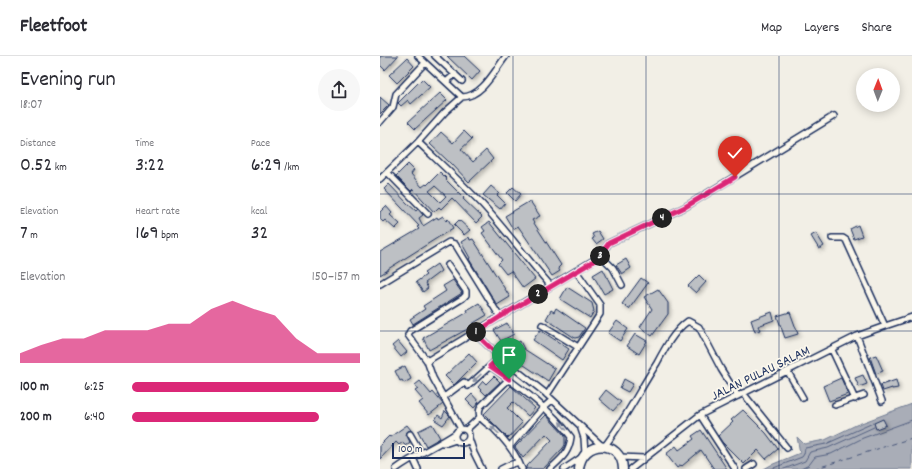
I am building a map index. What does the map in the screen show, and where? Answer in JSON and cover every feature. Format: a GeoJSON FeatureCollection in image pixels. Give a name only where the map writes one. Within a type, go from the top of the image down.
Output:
{"type":"FeatureCollection","features":[{"type":"Feature","properties":{"kind":"main road"},"geometry":{"type":"LineString","coordinates":[[580,469],[580,463],[584,455],[594,447],[603,446],[615,451],[623,463],[623,469]]}},
{"type":"Feature","properties":{"kind":"street"},"geometry":{"type":"LineString","coordinates":[[418,56],[462,97]]}},
{"type":"Feature","properties":{"kind":"street"},"geometry":{"type":"LineString","coordinates":[[435,56],[462,81]]}},
{"type":"Feature","properties":{"kind":"street"},"geometry":{"type":"LineString","coordinates":[[380,179],[418,142],[445,112],[462,97],[468,97],[483,88],[506,56]]}},
{"type":"Feature","properties":{"kind":"street"},"geometry":{"type":"LineString","coordinates":[[380,122],[393,107],[396,94],[425,63]]}},
{"type":"Feature","properties":{"kind":"street"},"geometry":{"type":"LineString","coordinates":[[446,82],[454,74]]}},
{"type":"Feature","properties":{"kind":"street"},"geometry":{"type":"LineString","coordinates":[[427,362],[599,257],[609,243],[685,207],[834,116]]}},
{"type":"Feature","properties":{"kind":"street"},"geometry":{"type":"LineString","coordinates":[[418,142],[481,203],[551,286]]}},
{"type":"Feature","properties":{"kind":"street"},"geometry":{"type":"LineString","coordinates":[[387,172],[428,214]]}},
{"type":"Feature","properties":{"kind":"street"},"geometry":{"type":"LineString","coordinates":[[832,238],[843,238],[846,240],[885,326]]}},
{"type":"Feature","properties":{"kind":"street"},"geometry":{"type":"LineString","coordinates":[[380,284],[449,242],[452,242],[455,244],[500,317]]}},
{"type":"Feature","properties":{"kind":"street"},"geometry":{"type":"LineString","coordinates":[[599,257],[602,257],[612,268],[622,285]]}},
{"type":"Feature","properties":{"kind":"street"},"geometry":{"type":"LineString","coordinates":[[448,265],[466,291],[466,294],[463,298],[410,330],[408,337],[427,362],[433,378],[464,430],[468,434],[474,453],[482,469]]}},
{"type":"Feature","properties":{"kind":"street"},"geometry":{"type":"LineString","coordinates":[[547,395],[600,314],[600,305],[576,271]]}},
{"type":"Feature","properties":{"kind":"street","name":"JALAN PULAU SALAM"},"geometry":{"type":"LineString","coordinates":[[631,469],[700,416],[857,336],[912,317]]}},
{"type":"Feature","properties":{"kind":"street"},"geometry":{"type":"LineString","coordinates":[[475,333],[500,357],[547,395],[581,428],[603,446],[614,433],[668,344],[680,327],[688,321],[699,327],[721,368],[740,395],[787,448]]}},
{"type":"Feature","properties":{"kind":"street"},"geometry":{"type":"LineString","coordinates":[[542,325],[578,347]]}},
{"type":"Feature","properties":{"kind":"street"},"geometry":{"type":"LineString","coordinates":[[857,336],[882,401]]}},
{"type":"Feature","properties":{"kind":"street"},"geometry":{"type":"LineString","coordinates":[[832,350],[855,398]]}},
{"type":"Feature","properties":{"kind":"street"},"geometry":{"type":"LineString","coordinates":[[444,397],[464,382],[468,386],[500,357]]}},
{"type":"Feature","properties":{"kind":"street"},"geometry":{"type":"LineString","coordinates":[[490,366],[524,390],[562,424],[571,437],[570,447],[565,455],[550,469]]}},
{"type":"Feature","properties":{"kind":"street"},"geometry":{"type":"LineString","coordinates":[[788,372],[803,398]]}},
{"type":"Feature","properties":{"kind":"street"},"geometry":{"type":"LineString","coordinates":[[509,379],[481,406],[479,412],[480,417],[510,446],[522,469]]}},
{"type":"Feature","properties":{"kind":"street"},"geometry":{"type":"LineString","coordinates":[[835,405],[864,395]]}},
{"type":"Feature","properties":{"kind":"street"},"geometry":{"type":"LineString","coordinates":[[510,446],[552,400]]}},
{"type":"Feature","properties":{"kind":"street"},"geometry":{"type":"LineString","coordinates":[[700,416],[735,469]]}},
{"type":"Feature","properties":{"kind":"street"},"geometry":{"type":"LineString","coordinates":[[396,469],[412,458],[464,430],[480,417]]}},
{"type":"Feature","properties":{"kind":"street"},"geometry":{"type":"LineString","coordinates":[[564,469],[584,455],[584,438],[581,428]]}},
{"type":"Feature","properties":{"kind":"street"},"geometry":{"type":"LineString","coordinates":[[456,433],[456,440]]}},
{"type":"Feature","properties":{"kind":"street"},"geometry":{"type":"LineString","coordinates":[[410,434],[421,453]]}},
{"type":"Feature","properties":{"kind":"street"},"geometry":{"type":"LineString","coordinates":[[462,443],[466,442],[469,438]]}},
{"type":"Feature","properties":{"kind":"street"},"geometry":{"type":"LineString","coordinates":[[442,443],[456,440],[474,453]]}},
{"type":"Feature","properties":{"kind":"street"},"geometry":{"type":"LineString","coordinates":[[620,457],[644,458]]}},
{"type":"Feature","properties":{"kind":"street"},"geometry":{"type":"LineString","coordinates":[[412,458],[418,469]]}},
{"type":"Feature","properties":{"kind":"street"},"geometry":{"type":"LineString","coordinates":[[501,469],[519,462]]}},
{"type":"Feature","properties":{"kind":"street"},"geometry":{"type":"LineString","coordinates":[[746,469],[754,464]]}},
{"type":"Feature","properties":{"kind":"water"},"geometry":{"type":"Polygon","coordinates":[[[912,404],[912,469],[764,469],[800,453],[797,437],[804,444],[825,440],[856,425],[912,404]]]}},
{"type":"Feature","properties":{"kind":"building"},"geometry":{"type":"Polygon","coordinates":[[[380,56],[398,56],[385,70],[380,65],[380,56]]]}},
{"type":"Feature","properties":{"kind":"building"},"geometry":{"type":"Polygon","coordinates":[[[447,56],[464,56],[480,71],[472,80],[447,56]]]}},
{"type":"Feature","properties":{"kind":"building"},"geometry":{"type":"Polygon","coordinates":[[[407,58],[414,66],[397,83],[389,75],[407,58]]]}},
{"type":"Feature","properties":{"kind":"building"},"geometry":{"type":"Polygon","coordinates":[[[422,79],[430,87],[411,104],[408,100],[401,106],[398,103],[422,79]]]}},
{"type":"Feature","properties":{"kind":"building"},"geometry":{"type":"Polygon","coordinates":[[[440,93],[447,100],[415,129],[408,122],[440,93]]]}},
{"type":"Feature","properties":{"kind":"building"},"geometry":{"type":"Polygon","coordinates":[[[380,97],[389,105],[380,114],[380,97]]]}},
{"type":"Feature","properties":{"kind":"building"},"geometry":{"type":"Polygon","coordinates":[[[464,131],[472,139],[461,149],[473,162],[486,150],[493,159],[469,182],[430,144],[441,132],[453,143],[464,131]]]}},
{"type":"Feature","properties":{"kind":"building"},"geometry":{"type":"Polygon","coordinates":[[[408,164],[414,170],[411,174],[422,187],[426,184],[427,185],[440,172],[464,198],[463,199],[482,217],[476,223],[452,198],[441,209],[439,207],[434,212],[413,189],[411,191],[396,176],[408,164]],[[435,186],[429,191],[440,202],[446,196],[435,186]]]}},
{"type":"Feature","properties":{"kind":"building"},"geometry":{"type":"Polygon","coordinates":[[[389,184],[407,203],[416,211],[418,209],[423,215],[419,218],[423,226],[437,217],[438,219],[443,216],[446,221],[448,219],[453,228],[380,275],[380,252],[419,229],[417,227],[419,226],[384,189],[389,184]]]}},
{"type":"Feature","properties":{"kind":"building"},"geometry":{"type":"Polygon","coordinates":[[[491,186],[499,193],[497,195],[505,203],[500,209],[483,195],[491,186]]]}},
{"type":"Feature","properties":{"kind":"building"},"geometry":{"type":"Polygon","coordinates":[[[513,187],[521,194],[515,201],[507,193],[513,187]]]}},
{"type":"Feature","properties":{"kind":"building"},"geometry":{"type":"Polygon","coordinates":[[[530,201],[540,216],[532,220],[561,265],[558,268],[560,271],[552,276],[518,226],[513,229],[505,216],[530,201]]]}},
{"type":"Feature","properties":{"kind":"building"},"geometry":{"type":"Polygon","coordinates":[[[386,206],[392,213],[390,215],[400,224],[395,229],[385,220],[383,222],[380,219],[380,212],[386,206]]]}},
{"type":"Feature","properties":{"kind":"building"},"geometry":{"type":"Polygon","coordinates":[[[459,220],[470,230],[464,235],[454,225],[459,220]]]}},
{"type":"Feature","properties":{"kind":"building"},"geometry":{"type":"Polygon","coordinates":[[[489,222],[535,279],[523,288],[511,271],[506,274],[498,264],[502,260],[482,233],[485,231],[482,227],[489,222]]]}},
{"type":"Feature","properties":{"kind":"building"},"geometry":{"type":"Polygon","coordinates":[[[858,225],[862,236],[854,239],[850,229],[858,225]]]}},
{"type":"Feature","properties":{"kind":"building"},"geometry":{"type":"Polygon","coordinates":[[[598,231],[603,239],[596,244],[592,239],[594,238],[592,234],[598,231]]]}},
{"type":"Feature","properties":{"kind":"building"},"geometry":{"type":"Polygon","coordinates":[[[816,233],[824,246],[819,249],[811,236],[816,233]]]}},
{"type":"Feature","properties":{"kind":"building"},"geometry":{"type":"Polygon","coordinates":[[[469,237],[470,240],[473,239],[510,297],[497,305],[469,259],[470,258],[461,242],[469,237]]]}},
{"type":"Feature","properties":{"kind":"building"},"geometry":{"type":"Polygon","coordinates":[[[626,259],[631,268],[622,274],[616,265],[626,259]]]}},
{"type":"Feature","properties":{"kind":"building"},"geometry":{"type":"Polygon","coordinates":[[[437,264],[441,271],[425,283],[428,288],[423,292],[416,282],[426,275],[424,273],[437,264]]]}},
{"type":"Feature","properties":{"kind":"building"},"geometry":{"type":"Polygon","coordinates":[[[603,269],[613,289],[604,294],[593,275],[603,269]]]}},
{"type":"Feature","properties":{"kind":"building"},"geometry":{"type":"Polygon","coordinates":[[[699,275],[706,282],[696,293],[688,286],[699,275]]]}},
{"type":"Feature","properties":{"kind":"building"},"geometry":{"type":"Polygon","coordinates":[[[641,278],[648,283],[629,309],[622,304],[641,278]]]}},
{"type":"Feature","properties":{"kind":"building"},"geometry":{"type":"Polygon","coordinates":[[[453,280],[462,293],[413,324],[410,319],[425,309],[423,306],[446,291],[443,286],[453,280]]]}},
{"type":"Feature","properties":{"kind":"building"},"geometry":{"type":"Polygon","coordinates":[[[567,287],[592,303],[594,311],[590,318],[560,299],[567,287]]]}},
{"type":"Feature","properties":{"kind":"building"},"geometry":{"type":"Polygon","coordinates":[[[658,289],[668,303],[668,314],[652,336],[640,327],[652,309],[644,297],[658,289]]]}},
{"type":"Feature","properties":{"kind":"building"},"geometry":{"type":"Polygon","coordinates":[[[479,303],[487,315],[472,324],[473,326],[429,350],[423,338],[468,312],[467,310],[479,303]]]}},
{"type":"Feature","properties":{"kind":"building"},"geometry":{"type":"Polygon","coordinates":[[[556,308],[585,328],[579,337],[575,338],[546,319],[551,310],[554,312],[556,308]]]}},
{"type":"Feature","properties":{"kind":"building"},"geometry":{"type":"Polygon","coordinates":[[[772,312],[774,320],[758,326],[760,330],[755,332],[751,320],[772,312]]]}},
{"type":"Feature","properties":{"kind":"building"},"geometry":{"type":"Polygon","coordinates":[[[790,312],[798,334],[785,338],[777,316],[790,312]]]}},
{"type":"Feature","properties":{"kind":"building"},"geometry":{"type":"Polygon","coordinates":[[[617,321],[628,329],[620,341],[608,333],[617,321]]]}},
{"type":"Feature","properties":{"kind":"building"},"geometry":{"type":"Polygon","coordinates":[[[507,323],[514,334],[501,341],[494,330],[507,323]]]}},
{"type":"Feature","properties":{"kind":"building"},"geometry":{"type":"Polygon","coordinates":[[[540,330],[569,349],[562,360],[533,340],[540,330]]]}},
{"type":"Feature","properties":{"kind":"building"},"geometry":{"type":"Polygon","coordinates":[[[635,334],[647,341],[639,354],[627,346],[635,334]]]}},
{"type":"Feature","properties":{"kind":"building"},"geometry":{"type":"Polygon","coordinates":[[[398,341],[407,352],[401,357],[392,346],[398,341]]]}},
{"type":"Feature","properties":{"kind":"building"},"geometry":{"type":"Polygon","coordinates":[[[520,341],[524,349],[555,369],[548,381],[518,361],[513,353],[511,354],[507,348],[520,341]]]}},
{"type":"Feature","properties":{"kind":"building"},"geometry":{"type":"Polygon","coordinates":[[[469,353],[477,362],[454,385],[445,376],[469,353]]]}},
{"type":"Feature","properties":{"kind":"building"},"geometry":{"type":"Polygon","coordinates":[[[876,355],[883,371],[876,374],[870,357],[876,355]]]}},
{"type":"Feature","properties":{"kind":"building"},"geometry":{"type":"Polygon","coordinates":[[[405,366],[411,379],[404,383],[402,380],[400,381],[395,371],[405,366]]]}},
{"type":"Feature","properties":{"kind":"building"},"geometry":{"type":"Polygon","coordinates":[[[863,375],[867,384],[859,387],[855,378],[863,375]]]}},
{"type":"Feature","properties":{"kind":"building"},"geometry":{"type":"Polygon","coordinates":[[[494,376],[500,382],[486,395],[478,387],[483,381],[486,384],[494,376]]]}},
{"type":"Feature","properties":{"kind":"building"},"geometry":{"type":"Polygon","coordinates":[[[841,378],[848,394],[829,401],[823,386],[841,378]]]}},
{"type":"Feature","properties":{"kind":"building"},"geometry":{"type":"Polygon","coordinates":[[[624,379],[633,384],[628,392],[620,388],[624,379]]]}},
{"type":"Feature","properties":{"kind":"building"},"geometry":{"type":"Polygon","coordinates":[[[896,380],[898,388],[883,391],[881,385],[896,380]]]}},
{"type":"Feature","properties":{"kind":"building"},"geometry":{"type":"Polygon","coordinates":[[[420,381],[431,394],[433,392],[443,404],[429,415],[419,403],[423,400],[415,391],[418,389],[415,385],[420,381]]]}},
{"type":"Feature","properties":{"kind":"building"},"geometry":{"type":"Polygon","coordinates":[[[511,386],[535,408],[528,416],[513,402],[507,408],[522,423],[508,438],[484,414],[511,386]]]}},
{"type":"Feature","properties":{"kind":"building"},"geometry":{"type":"Polygon","coordinates":[[[606,390],[621,402],[613,411],[599,399],[606,390]]]}},
{"type":"Feature","properties":{"kind":"building"},"geometry":{"type":"Polygon","coordinates":[[[472,394],[479,402],[474,408],[466,400],[472,394]]]}},
{"type":"Feature","properties":{"kind":"building"},"geometry":{"type":"Polygon","coordinates":[[[743,410],[766,433],[778,449],[766,459],[758,450],[744,464],[718,436],[733,422],[731,420],[743,410]]]}},
{"type":"Feature","properties":{"kind":"building"},"geometry":{"type":"Polygon","coordinates":[[[445,411],[450,416],[443,425],[435,420],[438,415],[442,418],[445,411]]]}},
{"type":"Feature","properties":{"kind":"building"},"geometry":{"type":"Polygon","coordinates":[[[546,415],[565,436],[565,445],[543,469],[526,469],[526,467],[552,440],[546,434],[523,458],[515,447],[546,415]]]}},
{"type":"Feature","properties":{"kind":"building"},"geometry":{"type":"Polygon","coordinates":[[[883,419],[886,425],[876,429],[874,423],[883,419]]]}},
{"type":"Feature","properties":{"kind":"building"},"geometry":{"type":"Polygon","coordinates":[[[432,424],[440,438],[426,446],[418,431],[432,424]]]}},
{"type":"Feature","properties":{"kind":"building"},"geometry":{"type":"Polygon","coordinates":[[[407,425],[411,430],[406,434],[410,442],[405,446],[403,442],[399,445],[396,442],[380,459],[380,445],[389,436],[390,437],[407,425]]]}},
{"type":"Feature","properties":{"kind":"building"},"geometry":{"type":"Polygon","coordinates":[[[701,430],[727,469],[714,469],[701,450],[682,466],[681,465],[677,468],[666,454],[676,446],[679,450],[694,439],[692,436],[701,430]]]}},
{"type":"Feature","properties":{"kind":"ferry route"},"geometry":{"type":"LineString","coordinates":[[814,469],[912,438]]}},
{"type":"Feature","properties":{"kind":"route"},"geometry":{"type":"LineString","coordinates":[[509,379],[490,366],[500,357],[475,333],[597,259],[609,243],[685,207],[735,177]]}}]}
